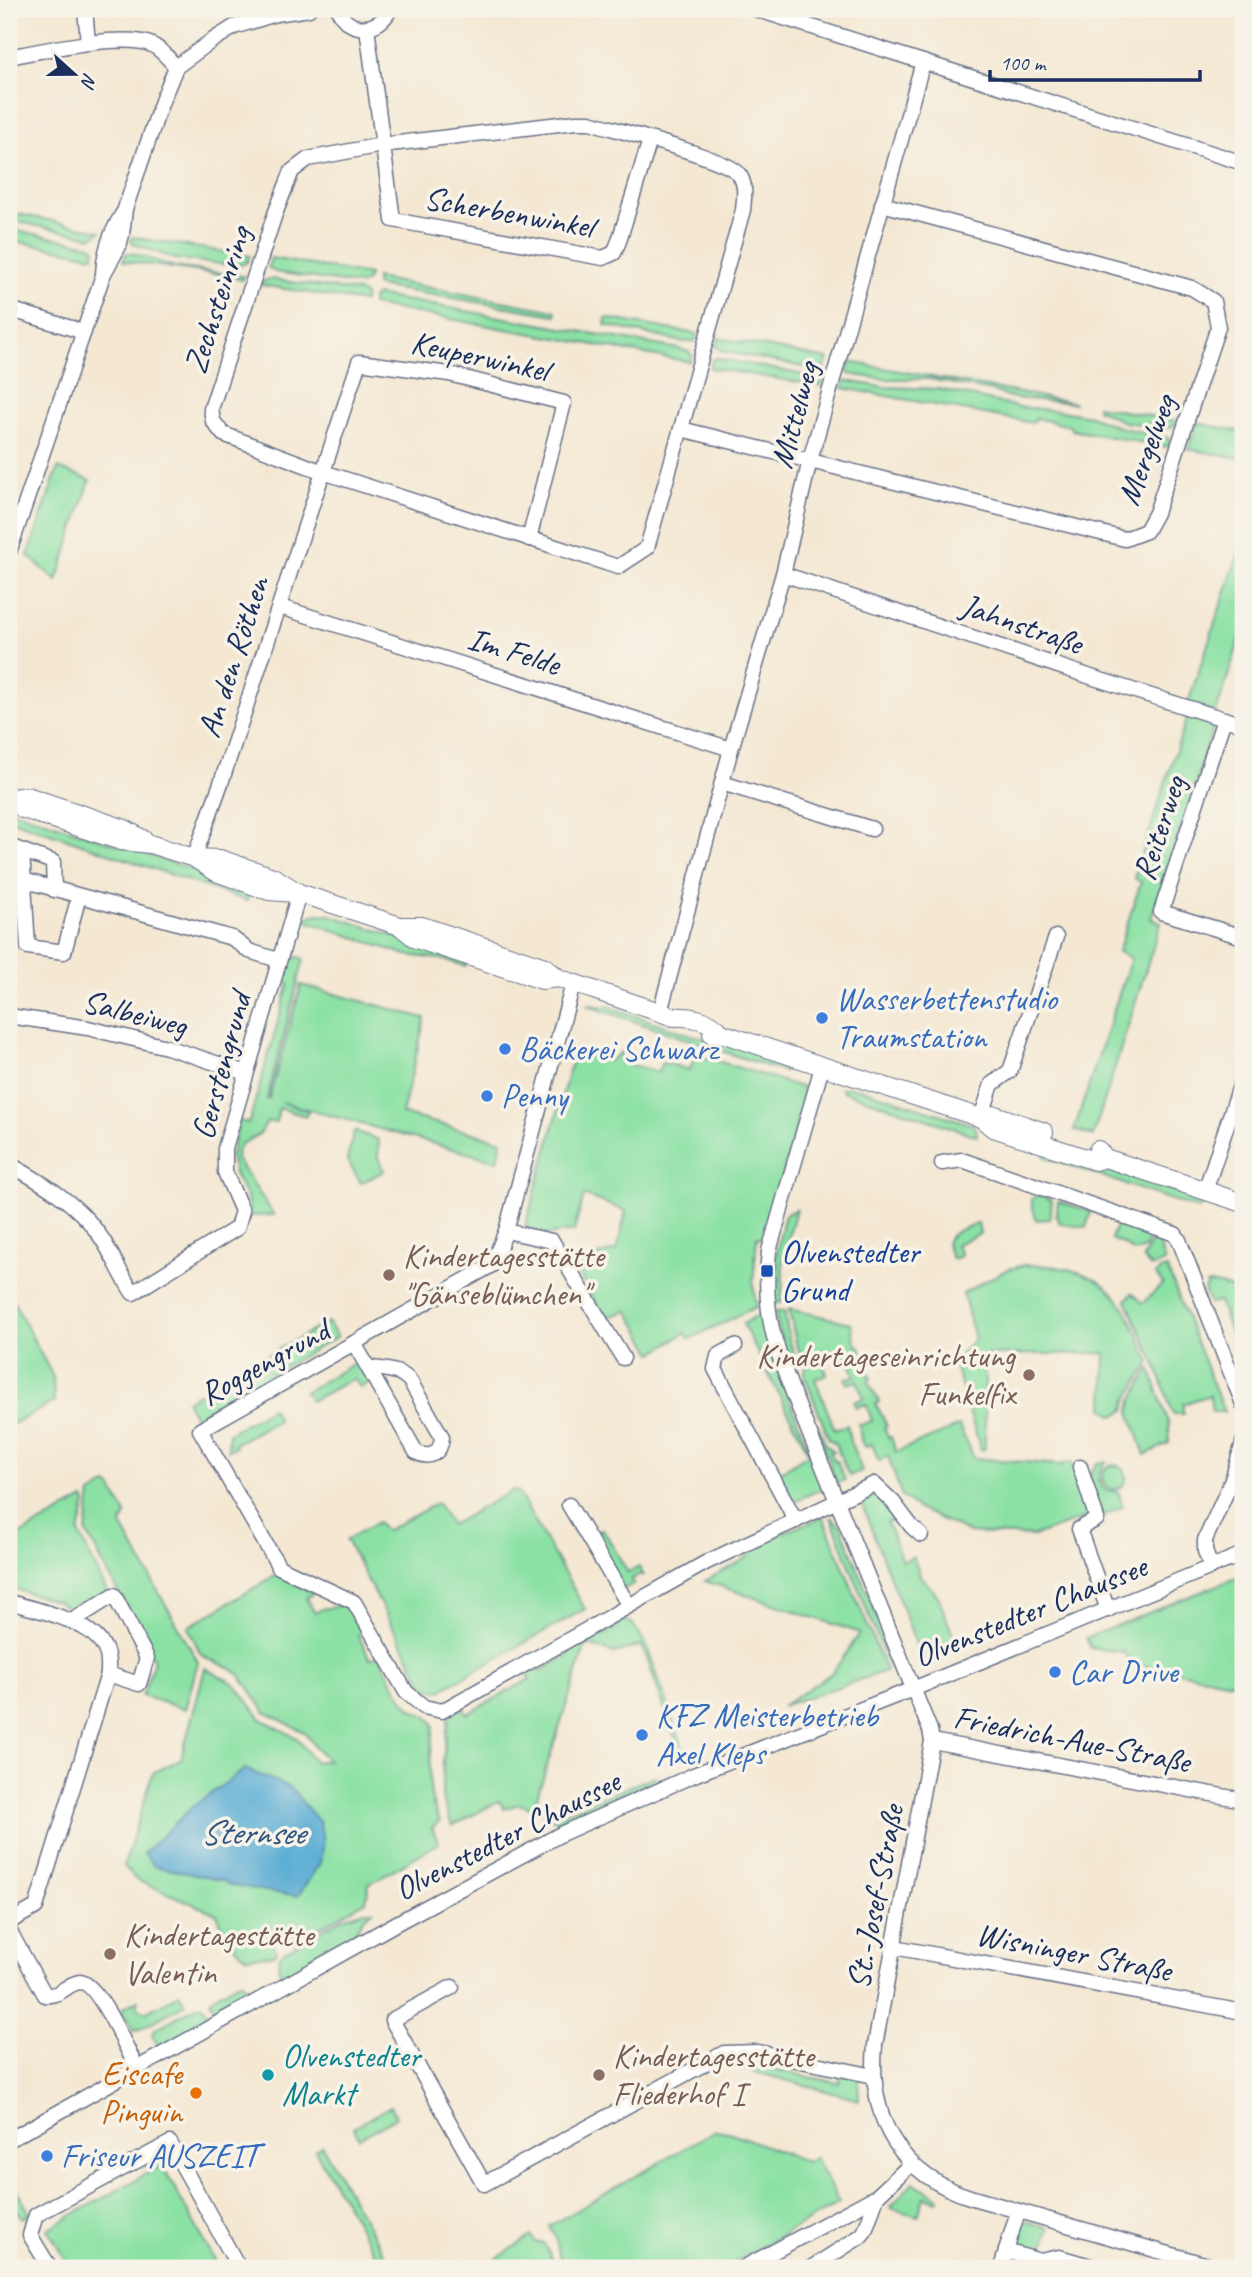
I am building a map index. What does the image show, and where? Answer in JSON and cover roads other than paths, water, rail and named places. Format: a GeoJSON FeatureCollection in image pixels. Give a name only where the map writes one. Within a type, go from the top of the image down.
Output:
{"type":"FeatureCollection","features":[{"type":"Feature","properties":{"kind":"main road"},"geometry":{"type":"LineString","coordinates":[[11,797],[27,796],[125,828],[150,844],[194,859],[220,859],[273,877],[299,893],[400,926],[422,926],[545,967],[566,981],[667,1015],[685,1016],[716,1025],[721,1033],[981,1118],[995,1115],[1099,1150],[1105,1158],[1243,1203]]}},
{"type":"Feature","properties":{"kind":"street"},"geometry":{"type":"LineString","coordinates":[[85,9],[88,43]]}},
{"type":"Feature","properties":{"kind":"street"},"geometry":{"type":"LineString","coordinates":[[9,552],[103,275],[107,243],[125,209],[176,66],[234,27],[276,14],[309,9]]}},
{"type":"Feature","properties":{"kind":"street"},"geometry":{"type":"LineString","coordinates":[[338,9],[347,23],[367,28],[378,24],[390,9]]}},
{"type":"Feature","properties":{"kind":"street"},"geometry":{"type":"LineString","coordinates":[[755,9],[1243,163]]}},
{"type":"Feature","properties":{"kind":"street"},"geometry":{"type":"LineString","coordinates":[[367,28],[382,145]]}},
{"type":"Feature","properties":{"kind":"street"},"geometry":{"type":"LineString","coordinates":[[9,57],[88,43],[135,41],[155,46],[176,66]]}},
{"type":"Feature","properties":{"kind":"street","name":"Mittelweg"},"geometry":{"type":"LineString","coordinates":[[667,1015],[731,749],[783,574],[810,460],[923,62]]}},
{"type":"Feature","properties":{"kind":"street","name":"Zechsteinring"},"geometry":{"type":"LineString","coordinates":[[576,122],[590,122],[650,140],[719,161],[738,173],[745,189],[743,210],[647,548],[618,566],[323,472],[223,434],[213,421],[211,409],[275,214],[292,171],[308,159],[382,145],[576,122]]}},
{"type":"Feature","properties":{"kind":"street","name":"Scherbenwinkel"},"geometry":{"type":"LineString","coordinates":[[382,145],[393,220],[603,258],[614,253],[620,241],[650,140]]}},
{"type":"Feature","properties":{"kind":"street","name":"Mergelweg"},"geometry":{"type":"LineString","coordinates":[[681,429],[1125,539],[1146,531],[1156,513],[1218,327],[1213,301],[1192,288],[882,204]]}},
{"type":"Feature","properties":{"kind":"street"},"geometry":{"type":"LineString","coordinates":[[9,309],[84,332]]}},
{"type":"Feature","properties":{"kind":"street","name":"Keuperwinkel"},"geometry":{"type":"LineString","coordinates":[[323,472],[359,362],[449,374],[564,403],[529,539]]}},
{"type":"Feature","properties":{"kind":"street","name":"An den Röthen"},"geometry":{"type":"LineString","coordinates":[[194,859],[323,472]]}},
{"type":"Feature","properties":{"kind":"street","name":"Jahnstraße"},"geometry":{"type":"LineString","coordinates":[[783,574],[1243,725]]}},
{"type":"Feature","properties":{"kind":"street","name":"Im Felde"},"geometry":{"type":"LineString","coordinates":[[279,607],[731,749]]}},
{"type":"Feature","properties":{"kind":"street","name":"Reiterweg"},"geometry":{"type":"LineString","coordinates":[[1224,719],[1161,912],[1243,937]]}},
{"type":"Feature","properties":{"kind":"street"},"geometry":{"type":"LineString","coordinates":[[722,783],[872,829]]}},
{"type":"Feature","properties":{"kind":"street"},"geometry":{"type":"LineString","coordinates":[[15,848],[23,880],[28,947],[64,952],[79,897]]}},
{"type":"Feature","properties":{"kind":"street"},"geometry":{"type":"LineString","coordinates":[[15,848],[53,862],[54,890]]}},
{"type":"Feature","properties":{"kind":"street","name":"Gerstengrund"},"geometry":{"type":"LineString","coordinates":[[23,880],[232,938],[249,951],[278,960]]}},
{"type":"Feature","properties":{"kind":"street","name":"Gerstengrund"},"geometry":{"type":"LineString","coordinates":[[9,1164],[48,1187],[75,1208],[98,1232],[133,1293],[237,1228],[242,1211],[225,1172],[225,1148],[299,893]]}},
{"type":"Feature","properties":{"kind":"street"},"geometry":{"type":"LineString","coordinates":[[981,1118],[992,1084],[1010,1070],[1056,937]]}},
{"type":"Feature","properties":{"kind":"street","name":"Roggengrund"},"geometry":{"type":"LineString","coordinates":[[566,981],[506,1231],[492,1265],[200,1430],[279,1567],[354,1602],[406,1692],[424,1707],[442,1711],[629,1606]]}},
{"type":"Feature","properties":{"kind":"street","name":"Salbeiweg"},"geometry":{"type":"LineString","coordinates":[[9,1016],[89,1027],[167,1047],[246,1073]]}},
{"type":"Feature","properties":{"kind":"street"},"geometry":{"type":"LineString","coordinates":[[822,1066],[773,1233],[766,1280],[773,1339],[913,1689]]}},
{"type":"Feature","properties":{"kind":"street"},"geometry":{"type":"LineString","coordinates":[[1205,1191],[1243,1077]]}},
{"type":"Feature","properties":{"kind":"street"},"geometry":{"type":"LineString","coordinates":[[942,1163],[962,1160],[1175,1234],[1243,1404]]}},
{"type":"Feature","properties":{"kind":"street"},"geometry":{"type":"LineString","coordinates":[[506,1231],[552,1241],[623,1358]]}},
{"type":"Feature","properties":{"kind":"street","name":"Roggengrund"},"geometry":{"type":"LineString","coordinates":[[355,1343],[368,1367],[416,1452],[423,1456],[433,1455],[441,1447],[442,1437],[410,1381],[405,1375],[368,1367]]}},
{"type":"Feature","properties":{"kind":"street"},"geometry":{"type":"LineString","coordinates":[[735,1346],[718,1356],[715,1369],[796,1521]]}},
{"type":"Feature","properties":{"kind":"street"},"geometry":{"type":"LineString","coordinates":[[1210,1567],[1205,1540],[1233,1480],[1243,1443]]}},
{"type":"Feature","properties":{"kind":"street"},"geometry":{"type":"LineString","coordinates":[[1080,1467],[1097,1519],[1079,1529],[1108,1610]]}},
{"type":"Feature","properties":{"kind":"street"},"geometry":{"type":"LineString","coordinates":[[569,1505],[629,1606],[707,1562],[874,1484],[921,1535]]}},
{"type":"Feature","properties":{"kind":"street","name":"Olvenstedter Chaussee"},"geometry":{"type":"LineString","coordinates":[[9,2140],[563,1833],[696,1774],[913,1689],[1243,1554]]}},
{"type":"Feature","properties":{"kind":"street"},"geometry":{"type":"LineString","coordinates":[[72,1621],[114,1595],[147,1658],[139,1684],[108,1674]]}},
{"type":"Feature","properties":{"kind":"street"},"geometry":{"type":"LineString","coordinates":[[9,1602],[72,1621],[92,1633],[106,1651],[108,1674],[36,1907],[9,1922]]}},
{"type":"Feature","properties":{"kind":"street","name":"St.-Josef-Straße"},"geometry":{"type":"LineString","coordinates":[[913,1689],[932,1741],[875,2045],[874,2076],[882,2119],[911,2164],[949,2190],[1219,2268]]}},
{"type":"Feature","properties":{"kind":"street","name":"Friedrich-Aue-Straße"},"geometry":{"type":"LineString","coordinates":[[932,1741],[1243,1800]]}},
{"type":"Feature","properties":{"kind":"street"},"geometry":{"type":"LineString","coordinates":[[9,1930],[45,1995],[54,1996],[83,1982],[95,1992],[137,2068]]}},
{"type":"Feature","properties":{"kind":"street","name":"Wisninger Straße"},"geometry":{"type":"LineString","coordinates":[[894,1947],[1243,2012]]}},
{"type":"Feature","properties":{"kind":"street"},"geometry":{"type":"LineString","coordinates":[[452,1987],[392,2020],[484,2184],[724,2053],[758,2052],[874,2076]]}},
{"type":"Feature","properties":{"kind":"street"},"geometry":{"type":"LineString","coordinates":[[50,2268],[30,2235],[36,2215],[170,2143],[239,2268]]}},
{"type":"Feature","properties":{"kind":"street"},"geometry":{"type":"LineString","coordinates":[[743,2268],[877,2196],[911,2164]]}},
{"type":"Feature","properties":{"kind":"street"},"geometry":{"type":"LineString","coordinates":[[811,2268],[861,2236],[877,2196]]}},
{"type":"Feature","properties":{"kind":"street"},"geometry":{"type":"LineString","coordinates":[[1001,2268],[1018,2211]]}},
{"type":"Feature","properties":{"kind":"street"},"geometry":{"type":"LineString","coordinates":[[1006,2251],[1040,2261],[1059,2257],[1097,2268]]}},
{"type":"Feature","properties":{"kind":"water","name":"Sternsee"},"geometry":{"type":"Polygon","coordinates":[[[245,1769],[290,1787],[320,1823],[323,1841],[320,1863],[298,1896],[229,1885],[224,1881],[154,1866],[144,1853],[192,1807],[245,1769]]]}},
{"type":"Feature","properties":{"kind":"place","name":"Wasserbettenstudio Traumstation"},"geometry":{"type":"Point","coordinates":[822,1018]}},
{"type":"Feature","properties":{"kind":"place","name":"Bäckerei Schwarz"},"geometry":{"type":"Point","coordinates":[505,1049]}},
{"type":"Feature","properties":{"kind":"place","name":"Penny"},"geometry":{"type":"Point","coordinates":[487,1096]}},
{"type":"Feature","properties":{"kind":"place","name":"Olvenstedter Grund"},"geometry":{"type":"Point","coordinates":[767,1271]}},
{"type":"Feature","properties":{"kind":"place","name":"Kindertagesstätte \"Gänseblümchen\""},"geometry":{"type":"Point","coordinates":[389,1275]}},
{"type":"Feature","properties":{"kind":"place","name":"Kindertageseinrichtung Funkelfix"},"geometry":{"type":"Point","coordinates":[1029,1375]}},
{"type":"Feature","properties":{"kind":"place","name":"Car Drive"},"geometry":{"type":"Point","coordinates":[1055,1672]}},
{"type":"Feature","properties":{"kind":"place","name":"KFZ Meisterbetrieb Axel Kleps"},"geometry":{"type":"Point","coordinates":[642,1735]}},
{"type":"Feature","properties":{"kind":"place","name":"Kindertagestätte Valentin"},"geometry":{"type":"Point","coordinates":[110,1954]}},
{"type":"Feature","properties":{"kind":"place","name":"Olvenstedter Markt"},"geometry":{"type":"Point","coordinates":[268,2075]}},
{"type":"Feature","properties":{"kind":"place","name":"Kindertagesstätte Fliederhof I"},"geometry":{"type":"Point","coordinates":[599,2075]}},
{"type":"Feature","properties":{"kind":"place","name":"Eiscafe Pinguin"},"geometry":{"type":"Point","coordinates":[196,2093]}},
{"type":"Feature","properties":{"kind":"place","name":"Friseur AUSZEIT"},"geometry":{"type":"Point","coordinates":[47,2156]}}]}
